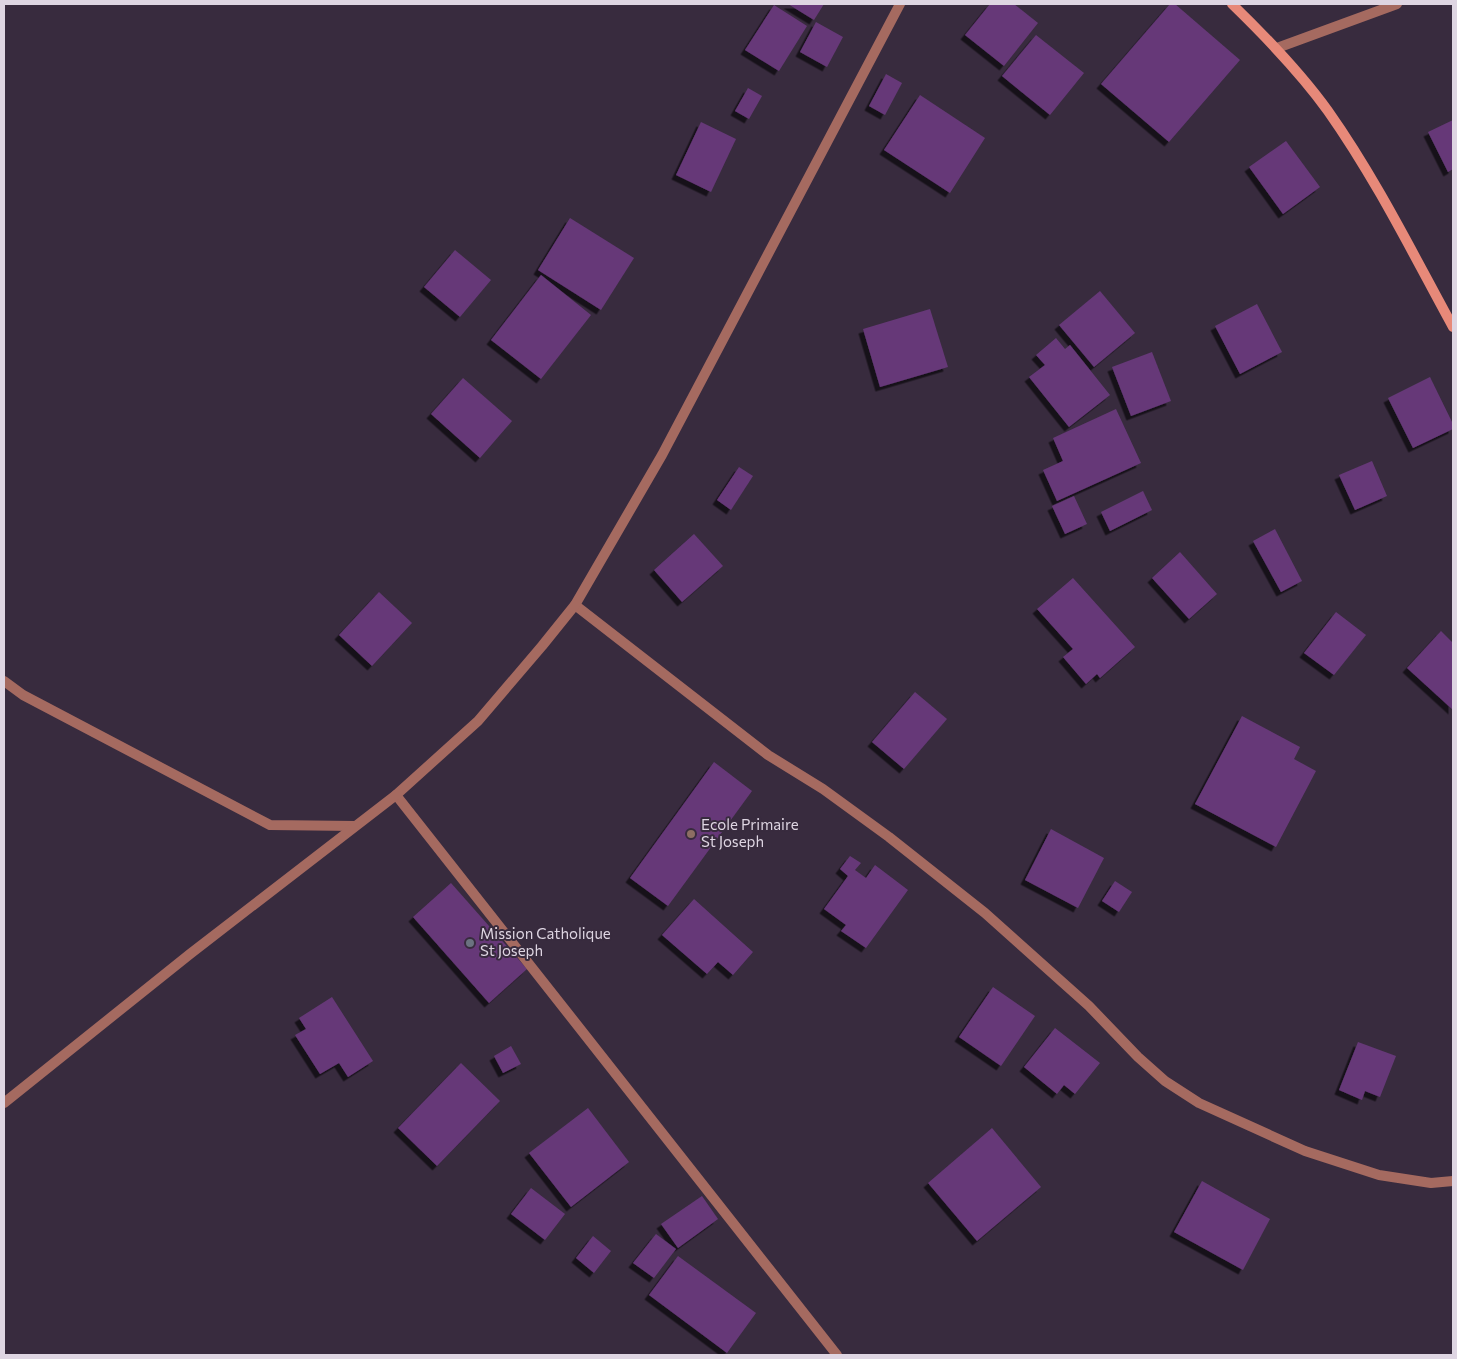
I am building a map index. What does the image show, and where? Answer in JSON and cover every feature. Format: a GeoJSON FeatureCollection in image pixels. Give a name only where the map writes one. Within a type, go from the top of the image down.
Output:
{"type":"FeatureCollection","features":[{"type":"Feature","properties":{"kind":"main road"},"geometry":{"type":"LineString","coordinates":[[1232,4],[1278,48],[1327,111],[1379,191],[1453,328]]}},
{"type":"Feature","properties":{"kind":"street"},"geometry":{"type":"LineString","coordinates":[[4,1103],[354,826],[396,795],[478,720],[575,605],[662,455],[900,4]]}},
{"type":"Feature","properties":{"kind":"street"},"geometry":{"type":"LineString","coordinates":[[1278,48],[1396,4]]}},
{"type":"Feature","properties":{"kind":"street"},"geometry":{"type":"LineString","coordinates":[[575,605],[768,755],[823,789],[889,837],[985,912],[1089,1006],[1138,1057],[1179,1090],[1199,1103],[1314,1154],[1379,1175],[1431,1183],[1453,1181]]}},
{"type":"Feature","properties":{"kind":"street"},"geometry":{"type":"LineString","coordinates":[[4,681],[23,695],[270,824],[354,826]]}},
{"type":"Feature","properties":{"kind":"street"},"geometry":{"type":"LineString","coordinates":[[396,795],[837,1355]]}},
{"type":"Feature","properties":{"kind":"building"},"geometry":{"type":"Polygon","coordinates":[[[788,4],[824,4],[814,20],[788,4]]]}},
{"type":"Feature","properties":{"kind":"building"},"geometry":{"type":"Polygon","coordinates":[[[990,4],[1014,4],[1038,23],[1004,66],[965,35],[990,4]]]}},
{"type":"Feature","properties":{"kind":"building"},"geometry":{"type":"Polygon","coordinates":[[[1170,4],[1175,4],[1240,60],[1169,142],[1101,84],[1170,4]]]}},
{"type":"Feature","properties":{"kind":"building"},"geometry":{"type":"Polygon","coordinates":[[[774,5],[807,26],[779,71],[745,50],[774,5]]]}},
{"type":"Feature","properties":{"kind":"building"},"geometry":{"type":"Polygon","coordinates":[[[816,22],[843,37],[827,67],[800,52],[816,22]]]}},
{"type":"Feature","properties":{"kind":"building"},"geometry":{"type":"Polygon","coordinates":[[[1036,35],[1084,73],[1050,115],[1002,76],[1036,35]]]}},
{"type":"Feature","properties":{"kind":"building"},"geometry":{"type":"Polygon","coordinates":[[[886,74],[902,83],[885,115],[869,106],[886,74]]]}},
{"type":"Feature","properties":{"kind":"building"},"geometry":{"type":"Polygon","coordinates":[[[748,88],[762,96],[749,119],[735,111],[748,88]]]}},
{"type":"Feature","properties":{"kind":"building"},"geometry":{"type":"Polygon","coordinates":[[[920,95],[985,138],[950,193],[884,150],[920,95]]]}},
{"type":"Feature","properties":{"kind":"building"},"geometry":{"type":"Polygon","coordinates":[[[1453,120],[1453,169],[1448,172],[1428,132],[1453,120]]]}},
{"type":"Feature","properties":{"kind":"building"},"geometry":{"type":"Polygon","coordinates":[[[701,122],[736,139],[711,192],[676,175],[701,122]]]}},
{"type":"Feature","properties":{"kind":"building"},"geometry":{"type":"Polygon","coordinates":[[[1286,141],[1320,187],[1283,214],[1249,167],[1286,141]]]}},
{"type":"Feature","properties":{"kind":"building"},"geometry":{"type":"Polygon","coordinates":[[[570,218],[634,258],[601,310],[538,270],[570,218]]]}},
{"type":"Feature","properties":{"kind":"building"},"geometry":{"type":"Polygon","coordinates":[[[455,250],[491,280],[460,317],[424,287],[455,250]]]}},
{"type":"Feature","properties":{"kind":"building"},"geometry":{"type":"Polygon","coordinates":[[[541,275],[591,315],[541,379],[491,340],[541,275]]]}},
{"type":"Feature","properties":{"kind":"building"},"geometry":{"type":"Polygon","coordinates":[[[1100,291],[1135,333],[1094,367],[1059,325],[1100,291]]]}},
{"type":"Feature","properties":{"kind":"building"},"geometry":{"type":"Polygon","coordinates":[[[1257,304],[1282,352],[1240,374],[1215,326],[1257,304]]]}},
{"type":"Feature","properties":{"kind":"building"},"geometry":{"type":"Polygon","coordinates":[[[930,309],[948,367],[880,387],[863,329],[930,309]]]}},
{"type":"Feature","properties":{"kind":"building"},"geometry":{"type":"Polygon","coordinates":[[[1056,338],[1065,349],[1070,345],[1110,395],[1069,427],[1029,377],[1045,365],[1036,355],[1056,338]]]}},
{"type":"Feature","properties":{"kind":"building"},"geometry":{"type":"Polygon","coordinates":[[[1152,352],[1171,401],[1131,416],[1112,367],[1152,352]]]}},
{"type":"Feature","properties":{"kind":"building"},"geometry":{"type":"Polygon","coordinates":[[[1430,377],[1453,424],[1453,429],[1413,448],[1388,398],[1430,377]]]}},
{"type":"Feature","properties":{"kind":"building"},"geometry":{"type":"Polygon","coordinates":[[[463,378],[512,421],[480,458],[431,414],[463,378]]]}},
{"type":"Feature","properties":{"kind":"building"},"geometry":{"type":"Polygon","coordinates":[[[1116,409],[1141,463],[1057,501],[1043,470],[1063,461],[1053,438],[1116,409]]]}},
{"type":"Feature","properties":{"kind":"building"},"geometry":{"type":"Polygon","coordinates":[[[1372,461],[1387,496],[1355,510],[1339,475],[1372,461]]]}},
{"type":"Feature","properties":{"kind":"building"},"geometry":{"type":"Polygon","coordinates":[[[739,467],[753,476],[731,510],[717,500],[739,467]]]}},
{"type":"Feature","properties":{"kind":"building"},"geometry":{"type":"Polygon","coordinates":[[[1143,491],[1152,510],[1110,531],[1101,512],[1143,491]]]}},
{"type":"Feature","properties":{"kind":"building"},"geometry":{"type":"Polygon","coordinates":[[[1074,496],[1087,524],[1065,534],[1052,506],[1074,496]]]}},
{"type":"Feature","properties":{"kind":"building"},"geometry":{"type":"Polygon","coordinates":[[[1275,529],[1302,581],[1281,592],[1253,541],[1275,529]]]}},
{"type":"Feature","properties":{"kind":"building"},"geometry":{"type":"Polygon","coordinates":[[[694,534],[723,566],[682,602],[654,570],[694,534]]]}},
{"type":"Feature","properties":{"kind":"building"},"geometry":{"type":"Polygon","coordinates":[[[1180,552],[1217,594],[1189,619],[1152,578],[1180,552]]]}},
{"type":"Feature","properties":{"kind":"building"},"geometry":{"type":"Polygon","coordinates":[[[1073,578],[1135,647],[1100,678],[1097,674],[1086,684],[1063,657],[1073,649],[1037,609],[1073,578]]]}},
{"type":"Feature","properties":{"kind":"building"},"geometry":{"type":"Polygon","coordinates":[[[379,592],[412,623],[372,666],[339,635],[379,592]]]}},
{"type":"Feature","properties":{"kind":"building"},"geometry":{"type":"Polygon","coordinates":[[[1336,612],[1366,635],[1334,675],[1304,653],[1336,612]]]}},
{"type":"Feature","properties":{"kind":"building"},"geometry":{"type":"Polygon","coordinates":[[[1441,631],[1453,643],[1453,710],[1407,668],[1441,631]]]}},
{"type":"Feature","properties":{"kind":"building"},"geometry":{"type":"Polygon","coordinates":[[[915,692],[947,719],[904,769],[872,742],[915,692]]]}},
{"type":"Feature","properties":{"kind":"building"},"geometry":{"type":"Polygon","coordinates":[[[1242,716],[1300,747],[1294,759],[1316,771],[1276,847],[1195,804],[1242,716]]]}},
{"type":"Feature","properties":{"kind":"building","name":"Ecole Primaire St Joseph"},"geometry":{"type":"Polygon","coordinates":[[[714,762],[752,791],[668,906],[630,878],[714,762]]]}},
{"type":"Feature","properties":{"kind":"building"},"geometry":{"type":"Polygon","coordinates":[[[1051,829],[1104,858],[1078,908],[1025,880],[1051,829]]]}},
{"type":"Feature","properties":{"kind":"building"},"geometry":{"type":"Polygon","coordinates":[[[850,856],[861,863],[855,870],[866,878],[875,865],[908,890],[866,948],[841,931],[846,925],[824,909],[848,876],[840,869],[850,856]]]}},
{"type":"Feature","properties":{"kind":"building"},"geometry":{"type":"Polygon","coordinates":[[[1115,881],[1132,892],[1119,912],[1102,901],[1115,881]]]}},
{"type":"Feature","properties":{"kind":"building","name":"Mission Catholique St Joseph"},"geometry":{"type":"Polygon","coordinates":[[[451,883],[527,969],[489,1003],[413,917],[451,883]]]}},
{"type":"Feature","properties":{"kind":"building"},"geometry":{"type":"Polygon","coordinates":[[[694,899],[753,952],[733,975],[718,962],[707,974],[662,935],[694,899]]]}},
{"type":"Feature","properties":{"kind":"building"},"geometry":{"type":"Polygon","coordinates":[[[993,987],[1035,1016],[1001,1066],[959,1037],[993,987]]]}},
{"type":"Feature","properties":{"kind":"building"},"geometry":{"type":"Polygon","coordinates":[[[332,997],[373,1061],[348,1077],[339,1063],[320,1074],[295,1035],[306,1029],[299,1018],[332,997]]]}},
{"type":"Feature","properties":{"kind":"building"},"geometry":{"type":"Polygon","coordinates":[[[1055,1028],[1100,1063],[1075,1094],[1064,1085],[1057,1094],[1024,1067],[1055,1028]]]}},
{"type":"Feature","properties":{"kind":"building"},"geometry":{"type":"Polygon","coordinates":[[[1358,1042],[1396,1056],[1380,1097],[1365,1091],[1362,1100],[1339,1090],[1358,1042]]]}},
{"type":"Feature","properties":{"kind":"building"},"geometry":{"type":"Polygon","coordinates":[[[511,1046],[521,1064],[503,1073],[494,1056],[511,1046]]]}},
{"type":"Feature","properties":{"kind":"building"},"geometry":{"type":"Polygon","coordinates":[[[461,1063],[500,1101],[437,1166],[398,1128],[461,1063]]]}},
{"type":"Feature","properties":{"kind":"building"},"geometry":{"type":"Polygon","coordinates":[[[588,1108],[629,1162],[571,1207],[529,1153],[588,1108]]]}},
{"type":"Feature","properties":{"kind":"building"},"geometry":{"type":"Polygon","coordinates":[[[992,1128],[1041,1187],[977,1241],[928,1183],[992,1128]]]}},
{"type":"Feature","properties":{"kind":"building"},"geometry":{"type":"Polygon","coordinates":[[[1202,1181],[1270,1219],[1243,1270],[1174,1232],[1202,1181]]]}},
{"type":"Feature","properties":{"kind":"building"},"geometry":{"type":"Polygon","coordinates":[[[531,1188],[565,1214],[545,1240],[511,1214],[531,1188]]]}},
{"type":"Feature","properties":{"kind":"building"},"geometry":{"type":"Polygon","coordinates":[[[702,1196],[718,1219],[678,1248],[661,1224],[702,1196]]]}},
{"type":"Feature","properties":{"kind":"building"},"geometry":{"type":"Polygon","coordinates":[[[656,1234],[676,1249],[654,1278],[633,1263],[656,1234]]]}},
{"type":"Feature","properties":{"kind":"building"},"geometry":{"type":"Polygon","coordinates":[[[593,1236],[611,1251],[594,1273],[576,1258],[593,1236]]]}},
{"type":"Feature","properties":{"kind":"building"},"geometry":{"type":"Polygon","coordinates":[[[678,1256],[756,1313],[727,1353],[649,1295],[678,1256]]]}},
{"type":"Feature","properties":{"kind":"place","name":"Ecole Primaire St Joseph"},"geometry":{"type":"Point","coordinates":[691,834]}},
{"type":"Feature","properties":{"kind":"place","name":"Mission Catholique St Joseph"},"geometry":{"type":"Point","coordinates":[470,943]}}]}
